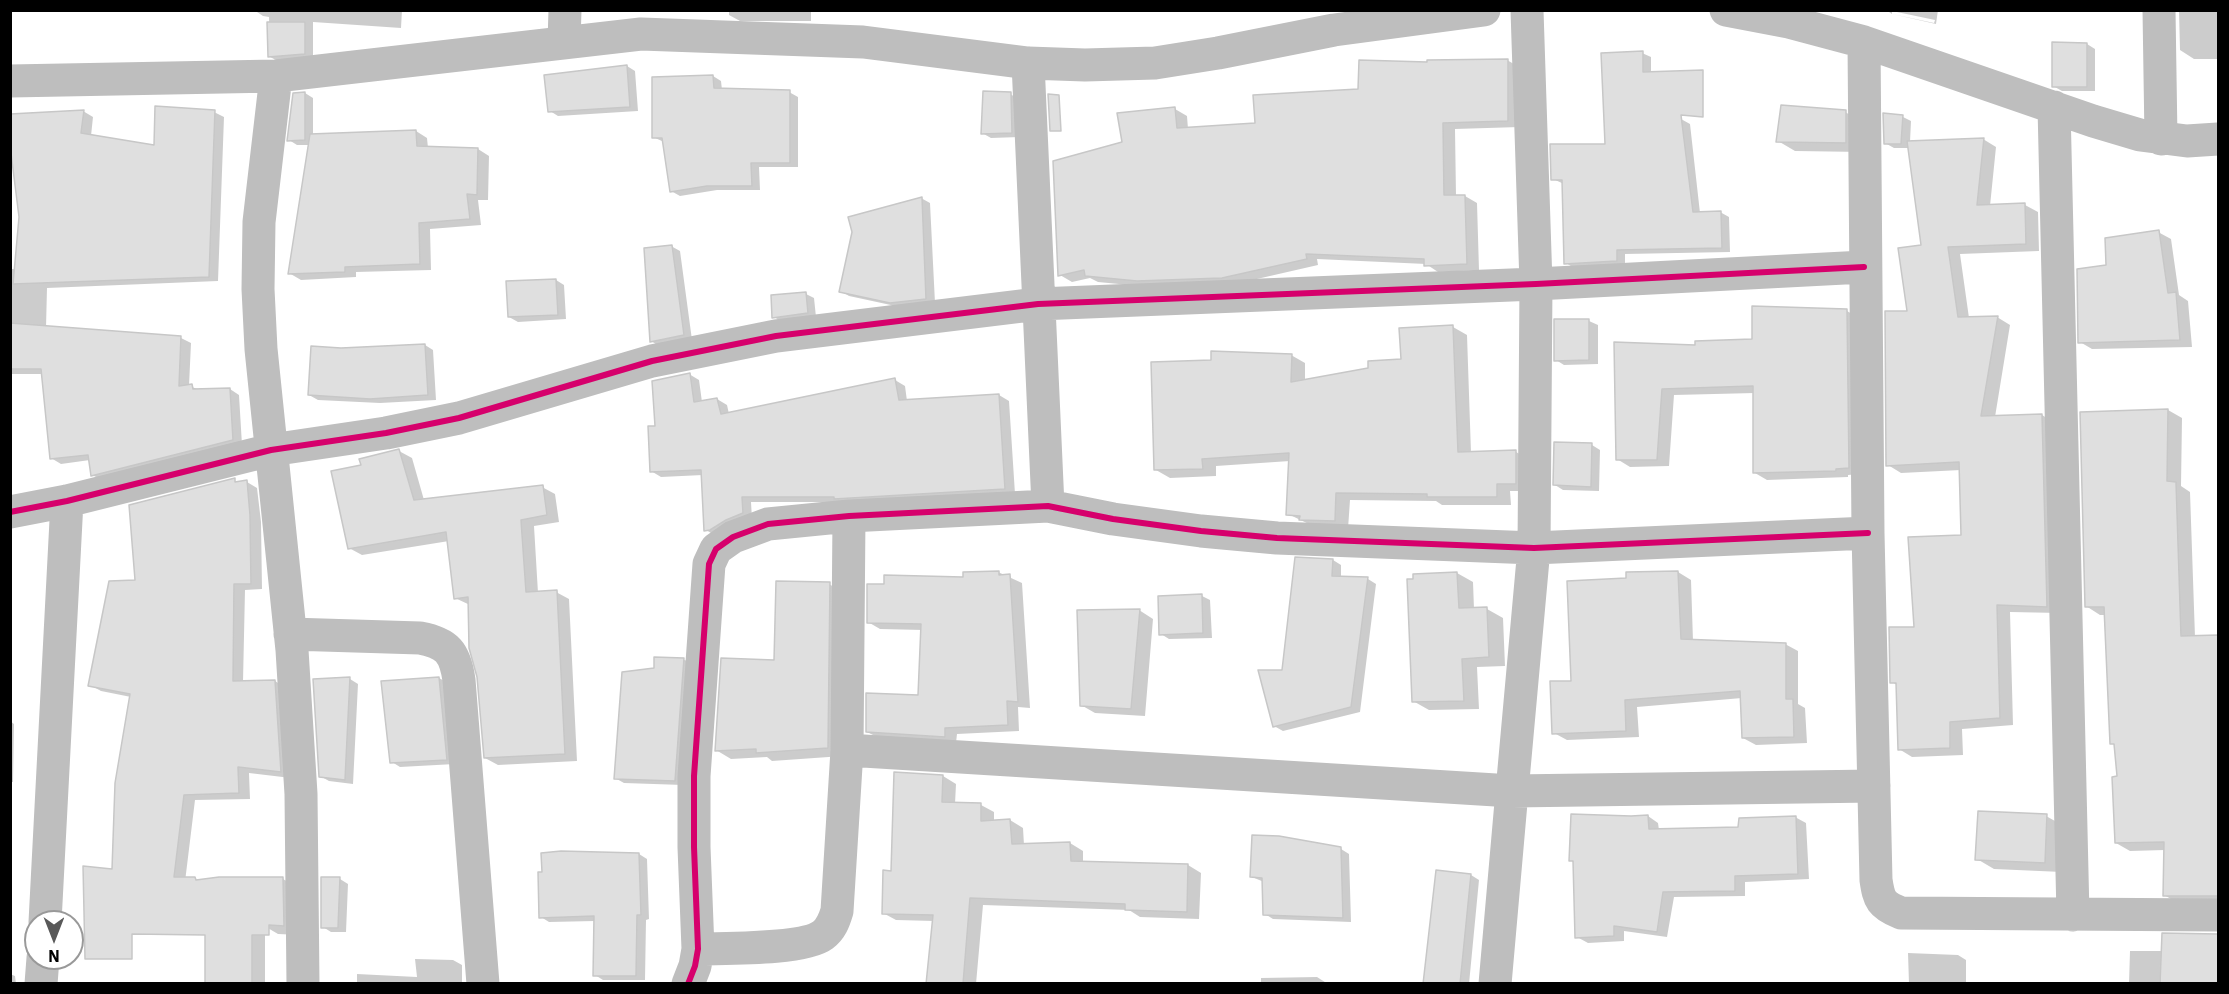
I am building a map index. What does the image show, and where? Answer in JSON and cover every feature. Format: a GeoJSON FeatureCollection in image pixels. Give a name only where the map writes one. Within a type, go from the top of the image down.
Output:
{"type":"FeatureCollection","features":[{"type":"Feature","properties":{"kind":"street"},"geometry":{"type":"LineString","coordinates":[[10,81],[276,76],[564,26],[640,34],[863,42],[1028,63],[1085,65],[1155,63],[1218,53],[1333,20],[1484,10]]}},
{"type":"Feature","properties":{"kind":"street"},"geometry":{"type":"LineString","coordinates":[[1495,984],[1534,548],[1536,284],[1527,10]]}},
{"type":"Feature","properties":{"kind":"street"},"geometry":{"type":"LineString","coordinates":[[1726,10],[1789,22],[1864,42],[2130,132],[2161,139],[2218,139]]}},
{"type":"Feature","properties":{"kind":"street"},"geometry":{"type":"LineString","coordinates":[[2159,10],[2161,139]]}},
{"type":"Feature","properties":{"kind":"street"},"geometry":{"type":"LineString","coordinates":[[1864,42],[1864,267],[1868,533],[1876,880],[1879,897],[1887,908],[1901,913],[1919,914],[2218,915]]}},
{"type":"Feature","properties":{"kind":"street"},"geometry":{"type":"LineString","coordinates":[[1028,63],[1048,506]]}},
{"type":"Feature","properties":{"kind":"street"},"geometry":{"type":"LineString","coordinates":[[276,76],[259,234],[261,349],[290,634],[301,794],[303,984]]}},
{"type":"Feature","properties":{"kind":"street"},"geometry":{"type":"LineString","coordinates":[[2054,107],[2073,915]]}},
{"type":"Feature","properties":{"kind":"street"},"geometry":{"type":"LineString","coordinates":[[10,512],[67,501],[271,450],[386,433],[459,418],[652,361],[776,336],[1038,304],[1536,284],[1864,267]]}},
{"type":"Feature","properties":{"kind":"street"},"geometry":{"type":"LineString","coordinates":[[46,910],[67,501]]}},
{"type":"Feature","properties":{"kind":"street"},"geometry":{"type":"LineString","coordinates":[[688,984],[698,949],[694,776],[709,564],[716,549],[733,537],[768,524],[849,516],[1048,506],[1113,519],[1277,538],[1534,548],[1868,533]]}},
{"type":"Feature","properties":{"kind":"street"},"geometry":{"type":"LineString","coordinates":[[698,949],[807,942],[822,936],[831,926],[837,911],[847,750],[849,516]]}},
{"type":"Feature","properties":{"kind":"street"},"geometry":{"type":"LineString","coordinates":[[290,634],[420,638],[437,641],[450,650],[457,665],[459,680],[483,984]]}},
{"type":"Feature","properties":{"kind":"street"},"geometry":{"type":"LineString","coordinates":[[847,750],[1512,791],[1874,786]]}},
{"type":"Feature","properties":{"kind":"building"},"geometry":{"type":"Polygon","coordinates":[[[267,22],[305,22],[305,54],[268,57],[267,22]]]}},
{"type":"Feature","properties":{"kind":"building"},"geometry":{"type":"Polygon","coordinates":[[[2052,42],[2087,43],[2087,87],[2052,87],[2052,42]]]}},
{"type":"Feature","properties":{"kind":"building"},"geometry":{"type":"Polygon","coordinates":[[[1643,51],[1643,72],[1703,70],[1703,117],[1681,115],[1693,212],[1721,211],[1722,248],[1617,250],[1617,261],[1564,264],[1562,180],[1551,180],[1550,144],[1605,144],[1601,53],[1643,51]]]}},
{"type":"Feature","properties":{"kind":"building"},"geometry":{"type":"Polygon","coordinates":[[[1508,59],[1508,121],[1443,123],[1444,195],[1465,195],[1467,264],[1424,266],[1424,259],[1306,254],[1307,259],[1222,278],[1137,281],[1085,276],[1084,270],[1058,276],[1053,161],[1122,142],[1117,113],[1175,107],[1177,128],[1255,123],[1253,95],[1358,89],[1359,60],[1427,62],[1427,60],[1508,59]]]}},
{"type":"Feature","properties":{"kind":"building"},"geometry":{"type":"Polygon","coordinates":[[[627,65],[630,107],[548,112],[544,75],[627,65]]]}},
{"type":"Feature","properties":{"kind":"building"},"geometry":{"type":"Polygon","coordinates":[[[713,75],[714,88],[790,90],[790,163],[751,163],[752,186],[707,186],[670,192],[662,138],[652,138],[652,77],[713,75]]]}},
{"type":"Feature","properties":{"kind":"building"},"geometry":{"type":"Polygon","coordinates":[[[983,91],[1011,92],[1012,133],[981,134],[983,91]]]}},
{"type":"Feature","properties":{"kind":"building"},"geometry":{"type":"Polygon","coordinates":[[[305,92],[305,140],[287,141],[293,93],[305,92]]]}},
{"type":"Feature","properties":{"kind":"building"},"geometry":{"type":"Polygon","coordinates":[[[1048,94],[1059,95],[1061,131],[1050,131],[1048,94]]]}},
{"type":"Feature","properties":{"kind":"building"},"geometry":{"type":"Polygon","coordinates":[[[1781,105],[1846,110],[1846,143],[1776,142],[1781,105]]]}},
{"type":"Feature","properties":{"kind":"building"},"geometry":{"type":"Polygon","coordinates":[[[155,106],[215,110],[209,277],[13,284],[19,217],[10,145],[10,114],[84,110],[81,133],[154,145],[155,106]]]}},
{"type":"Feature","properties":{"kind":"building"},"geometry":{"type":"Polygon","coordinates":[[[1883,113],[1903,115],[1901,144],[1884,144],[1883,113]]]}},
{"type":"Feature","properties":{"kind":"building"},"geometry":{"type":"Polygon","coordinates":[[[416,130],[417,146],[478,148],[477,195],[467,194],[470,219],[419,223],[420,264],[345,267],[345,272],[288,274],[310,134],[416,130]]]}},
{"type":"Feature","properties":{"kind":"building"},"geometry":{"type":"Polygon","coordinates":[[[1984,138],[1977,205],[2025,203],[2026,244],[1948,247],[1958,317],[1998,316],[1981,416],[2042,414],[2047,607],[1997,605],[2000,718],[1950,722],[1950,748],[1898,750],[1896,683],[1890,683],[1889,627],[1914,627],[1908,537],[1961,535],[1959,462],[1886,466],[1885,311],[1907,311],[1898,248],[1921,245],[1907,141],[1984,138]]]}},
{"type":"Feature","properties":{"kind":"building"},"geometry":{"type":"Polygon","coordinates":[[[922,197],[926,299],[890,303],[839,292],[852,232],[848,217],[922,197]]]}},
{"type":"Feature","properties":{"kind":"building"},"geometry":{"type":"Polygon","coordinates":[[[2159,230],[2168,293],[2176,292],[2180,340],[2078,343],[2077,269],[2106,265],[2105,238],[2159,230]]]}},
{"type":"Feature","properties":{"kind":"building"},"geometry":{"type":"Polygon","coordinates":[[[672,245],[684,335],[650,342],[644,248],[672,245]]]}},
{"type":"Feature","properties":{"kind":"building"},"geometry":{"type":"Polygon","coordinates":[[[556,279],[558,315],[508,317],[506,281],[556,279]]]}},
{"type":"Feature","properties":{"kind":"building"},"geometry":{"type":"Polygon","coordinates":[[[806,292],[808,313],[772,318],[771,295],[806,292]]]}},
{"type":"Feature","properties":{"kind":"building"},"geometry":{"type":"Polygon","coordinates":[[[1752,306],[1847,309],[1849,468],[1836,469],[1836,471],[1753,473],[1753,386],[1662,389],[1657,460],[1616,460],[1614,342],[1695,345],[1695,341],[1752,339],[1752,306]]]}},
{"type":"Feature","properties":{"kind":"building"},"geometry":{"type":"Polygon","coordinates":[[[1554,319],[1589,319],[1589,360],[1554,361],[1554,319]]]}},
{"type":"Feature","properties":{"kind":"building"},"geometry":{"type":"Polygon","coordinates":[[[10,323],[181,336],[179,386],[192,384],[193,389],[230,388],[233,440],[91,476],[88,455],[50,459],[41,369],[10,369],[10,323]]]}},
{"type":"Feature","properties":{"kind":"building"},"geometry":{"type":"Polygon","coordinates":[[[1453,325],[1458,452],[1516,450],[1516,484],[1497,484],[1497,497],[1336,493],[1335,521],[1299,520],[1300,516],[1286,515],[1289,453],[1202,459],[1203,469],[1154,470],[1151,362],[1211,360],[1211,351],[1292,354],[1291,382],[1368,368],[1368,361],[1401,359],[1399,328],[1453,325]]]}},
{"type":"Feature","properties":{"kind":"building"},"geometry":{"type":"Polygon","coordinates":[[[425,344],[428,395],[370,399],[308,395],[311,346],[341,348],[425,344]]]}},
{"type":"Feature","properties":{"kind":"building"},"geometry":{"type":"Polygon","coordinates":[[[690,373],[694,402],[717,398],[721,414],[895,378],[899,400],[999,394],[1005,489],[834,499],[834,497],[742,497],[743,513],[704,531],[701,470],[650,472],[648,426],[655,426],[652,381],[690,373]]]}},
{"type":"Feature","properties":{"kind":"building"},"geometry":{"type":"Polygon","coordinates":[[[2168,409],[2167,481],[2176,482],[2181,636],[2218,635],[2218,896],[2163,896],[2164,842],[2115,843],[2112,777],[2117,776],[2114,744],[2110,744],[2104,607],[2085,607],[2080,412],[2168,409]]]}},
{"type":"Feature","properties":{"kind":"building"},"geometry":{"type":"Polygon","coordinates":[[[1554,442],[1592,443],[1591,487],[1553,485],[1554,442]]]}},
{"type":"Feature","properties":{"kind":"building"},"geometry":{"type":"Polygon","coordinates":[[[399,449],[414,500],[543,485],[547,515],[521,520],[526,592],[557,590],[565,754],[484,758],[477,677],[469,648],[468,597],[454,599],[446,532],[348,549],[331,471],[361,465],[359,459],[399,449]]]}},
{"type":"Feature","properties":{"kind":"building"},"geometry":{"type":"Polygon","coordinates":[[[235,478],[235,482],[247,480],[251,584],[234,584],[233,681],[275,680],[281,772],[238,767],[239,793],[184,795],[174,877],[195,877],[196,880],[219,877],[283,877],[284,926],[269,925],[269,935],[252,935],[252,984],[205,984],[205,935],[132,934],[132,959],[85,959],[83,866],[112,869],[115,783],[130,694],[88,686],[109,581],[135,580],[129,505],[235,478]]]}},
{"type":"Feature","properties":{"kind":"building"},"geometry":{"type":"Polygon","coordinates":[[[1295,557],[1333,559],[1332,576],[1368,577],[1351,707],[1273,727],[1258,670],[1282,670],[1295,557]]]}},
{"type":"Feature","properties":{"kind":"building"},"geometry":{"type":"Polygon","coordinates":[[[999,571],[999,575],[1010,574],[1018,702],[1007,701],[1008,725],[945,728],[945,737],[866,732],[866,693],[918,695],[921,624],[867,623],[867,584],[884,584],[884,575],[963,577],[963,572],[999,571]]]}},
{"type":"Feature","properties":{"kind":"building"},"geometry":{"type":"Polygon","coordinates":[[[1678,571],[1681,639],[1786,643],[1786,699],[1793,699],[1794,737],[1742,738],[1740,691],[1625,700],[1626,731],[1552,734],[1550,681],[1571,681],[1567,581],[1626,578],[1626,572],[1678,571]]]}},
{"type":"Feature","properties":{"kind":"building"},"geometry":{"type":"Polygon","coordinates":[[[1457,572],[1459,608],[1487,607],[1489,657],[1462,659],[1464,701],[1412,702],[1407,579],[1413,579],[1413,574],[1457,572]]]}},
{"type":"Feature","properties":{"kind":"building"},"geometry":{"type":"Polygon","coordinates":[[[776,581],[830,582],[828,748],[756,753],[756,749],[715,751],[721,658],[774,660],[776,581]]]}},
{"type":"Feature","properties":{"kind":"building"},"geometry":{"type":"Polygon","coordinates":[[[1202,594],[1203,633],[1159,635],[1158,596],[1202,594]]]}},
{"type":"Feature","properties":{"kind":"building"},"geometry":{"type":"Polygon","coordinates":[[[1140,609],[1131,709],[1080,706],[1077,610],[1140,609]]]}},
{"type":"Feature","properties":{"kind":"building"},"geometry":{"type":"Polygon","coordinates":[[[654,657],[684,658],[675,781],[614,779],[622,672],[654,668],[654,657]]]}},
{"type":"Feature","properties":{"kind":"building"},"geometry":{"type":"Polygon","coordinates":[[[350,677],[345,780],[319,777],[313,679],[350,677]]]}},
{"type":"Feature","properties":{"kind":"building"},"geometry":{"type":"Polygon","coordinates":[[[439,677],[447,760],[390,763],[381,681],[439,677]]]}},
{"type":"Feature","properties":{"kind":"building"},"geometry":{"type":"Polygon","coordinates":[[[894,772],[943,775],[942,802],[981,803],[981,821],[1010,819],[1012,844],[1070,842],[1071,861],[1188,864],[1187,912],[1125,910],[1125,904],[970,898],[963,984],[926,984],[933,915],[882,914],[883,870],[891,871],[894,772]]]}},
{"type":"Feature","properties":{"kind":"building"},"geometry":{"type":"Polygon","coordinates":[[[1978,811],[2047,814],[2045,863],[1975,860],[1978,811]]]}},
{"type":"Feature","properties":{"kind":"building"},"geometry":{"type":"Polygon","coordinates":[[[1571,814],[1648,815],[1649,829],[1738,827],[1739,818],[1796,816],[1798,874],[1735,876],[1735,891],[1663,892],[1657,932],[1614,926],[1614,936],[1575,938],[1573,861],[1569,861],[1571,814]]]}},
{"type":"Feature","properties":{"kind":"building"},"geometry":{"type":"Polygon","coordinates":[[[1252,835],[1279,836],[1341,847],[1343,918],[1263,915],[1262,878],[1250,877],[1252,835]]]}},
{"type":"Feature","properties":{"kind":"building"},"geometry":{"type":"Polygon","coordinates":[[[561,851],[639,853],[641,915],[637,915],[636,976],[593,976],[594,916],[539,918],[538,872],[542,872],[541,853],[561,851]]]}},
{"type":"Feature","properties":{"kind":"building"},"geometry":{"type":"Polygon","coordinates":[[[1436,870],[1471,874],[1460,984],[1423,984],[1436,870]]]}},
{"type":"Feature","properties":{"kind":"building"},"geometry":{"type":"Polygon","coordinates":[[[321,877],[340,877],[338,928],[321,928],[321,877]]]}},
{"type":"Feature","properties":{"kind":"building"},"geometry":{"type":"Polygon","coordinates":[[[2162,933],[2218,934],[2218,984],[2160,984],[2162,933]]]}},
{"type":"Feature","properties":{"kind":"cycle path"},"geometry":{"type":"LineString","coordinates":[[10,512],[67,501],[271,450],[386,433],[459,418],[652,361],[776,336],[1038,304],[1536,284],[1864,267]]}},
{"type":"Feature","properties":{"kind":"cycle path"},"geometry":{"type":"LineString","coordinates":[[688,984],[698,949],[694,776],[709,564],[716,549],[733,537],[768,524],[849,516],[1048,506],[1113,519],[1277,538],[1534,548],[1868,533]]}}]}
